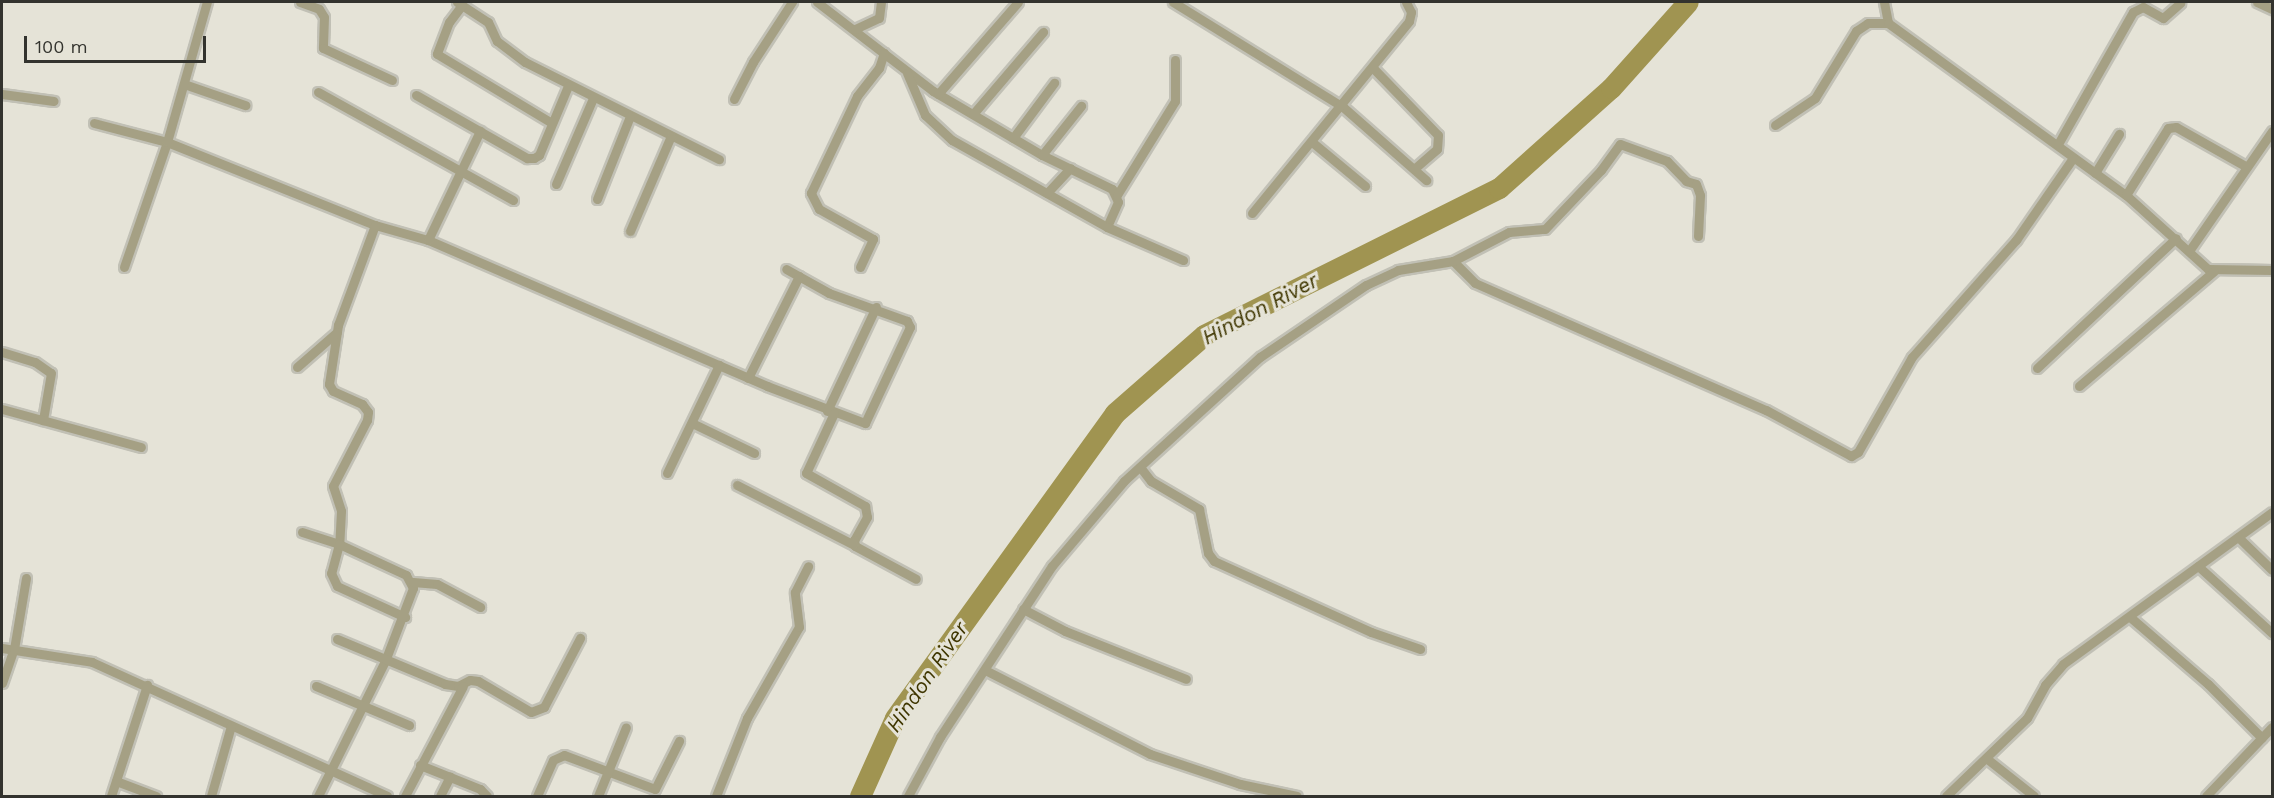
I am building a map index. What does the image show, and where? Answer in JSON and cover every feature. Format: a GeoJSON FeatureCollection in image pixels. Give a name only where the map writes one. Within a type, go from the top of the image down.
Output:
{"type":"FeatureCollection","features":[{"type":"Feature","properties":{"kind":"street"},"geometry":{"type":"LineString","coordinates":[[124,267],[167,142],[207,2]]}},
{"type":"Feature","properties":{"kind":"street"},"geometry":{"type":"LineString","coordinates":[[300,2],[319,9],[324,17],[323,48],[392,80]]}},
{"type":"Feature","properties":{"kind":"street"},"geometry":{"type":"LineString","coordinates":[[734,99],[753,62],[792,2]]}},
{"type":"Feature","properties":{"kind":"street"},"geometry":{"type":"LineString","coordinates":[[818,2],[855,29],[907,73],[938,94],[1042,155],[1117,195]]}},
{"type":"Feature","properties":{"kind":"street"},"geometry":{"type":"LineString","coordinates":[[855,29],[879,18],[881,2]]}},
{"type":"Feature","properties":{"kind":"street"},"geometry":{"type":"LineString","coordinates":[[938,94],[1018,2]]}},
{"type":"Feature","properties":{"kind":"street"},"geometry":{"type":"LineString","coordinates":[[1173,2],[1342,107],[1426,180]]}},
{"type":"Feature","properties":{"kind":"street"},"geometry":{"type":"LineString","coordinates":[[1252,213],[1342,107],[1409,21],[1411,12],[1406,2]]}},
{"type":"Feature","properties":{"kind":"street"},"geometry":{"type":"LineString","coordinates":[[1884,2],[1888,23]]}},
{"type":"Feature","properties":{"kind":"street"},"geometry":{"type":"LineString","coordinates":[[2257,2],[2272,9]]}},
{"type":"Feature","properties":{"kind":"street"},"geometry":{"type":"LineString","coordinates":[[552,123],[437,54],[449,22],[460,3],[492,26],[497,41],[511,53],[568,86],[719,159]]}},
{"type":"Feature","properties":{"kind":"street"},"geometry":{"type":"LineString","coordinates":[[2058,144],[2133,12],[2143,8],[2163,18],[2180,3]]}},
{"type":"Feature","properties":{"kind":"street"},"geometry":{"type":"LineString","coordinates":[[1775,125],[1815,98],[1856,31],[1868,23],[1888,23],[2126,195],[2176,238],[2201,265],[2214,271],[2272,270]]}},
{"type":"Feature","properties":{"kind":"street"},"geometry":{"type":"LineString","coordinates":[[973,114],[1043,32]]}},
{"type":"Feature","properties":{"kind":"street"},"geometry":{"type":"LineString","coordinates":[[860,267],[873,239],[819,209],[811,193],[857,96],[879,68],[884,54]]}},
{"type":"Feature","properties":{"kind":"street"},"geometry":{"type":"LineString","coordinates":[[1107,227],[1117,195],[1175,101],[1175,60]]}},
{"type":"Feature","properties":{"kind":"street"},"geometry":{"type":"LineString","coordinates":[[1373,68],[1438,135],[1437,149],[1414,169]]}},
{"type":"Feature","properties":{"kind":"street"},"geometry":{"type":"LineString","coordinates":[[907,73],[925,115],[952,140],[1107,227],[1183,260]]}},
{"type":"Feature","properties":{"kind":"street"},"geometry":{"type":"LineString","coordinates":[[1013,138],[1054,83]]}},
{"type":"Feature","properties":{"kind":"street"},"geometry":{"type":"LineString","coordinates":[[184,84],[245,105]]}},
{"type":"Feature","properties":{"kind":"street"},"geometry":{"type":"LineString","coordinates":[[416,95],[527,158],[534,158],[568,86]]}},
{"type":"Feature","properties":{"kind":"street"},"geometry":{"type":"LineString","coordinates":[[318,92],[460,173],[513,200]]}},
{"type":"Feature","properties":{"kind":"street"},"geometry":{"type":"LineString","coordinates":[[2,94],[54,101]]}},
{"type":"Feature","properties":{"kind":"street"},"geometry":{"type":"LineString","coordinates":[[556,184],[594,98]]}},
{"type":"Feature","properties":{"kind":"street"},"geometry":{"type":"LineString","coordinates":[[1042,155],[1081,106]]}},
{"type":"Feature","properties":{"kind":"street"},"geometry":{"type":"LineString","coordinates":[[597,199],[630,116]]}},
{"type":"Feature","properties":{"kind":"street"},"geometry":{"type":"LineString","coordinates":[[94,123],[167,142],[375,225],[428,240],[748,378],[831,412],[865,423],[911,333],[907,321],[876,307],[841,298],[786,269]]}},
{"type":"Feature","properties":{"kind":"street"},"geometry":{"type":"LineString","coordinates":[[2126,195],[2168,128],[2176,127],[2247,167]]}},
{"type":"Feature","properties":{"kind":"street"},"geometry":{"type":"LineString","coordinates":[[428,240],[480,131]]}},
{"type":"Feature","properties":{"kind":"street"},"geometry":{"type":"LineString","coordinates":[[2189,251],[2272,131]]}},
{"type":"Feature","properties":{"kind":"street"},"geometry":{"type":"LineString","coordinates":[[2095,173],[2119,134]]}},
{"type":"Feature","properties":{"kind":"street"},"geometry":{"type":"LineString","coordinates":[[630,231],[671,136]]}},
{"type":"Feature","properties":{"kind":"street"},"geometry":{"type":"LineString","coordinates":[[1312,142],[1365,186]]}},
{"type":"Feature","properties":{"kind":"street"},"geometry":{"type":"LineString","coordinates":[[908,796],[940,737],[987,671],[1023,609],[1052,566],[1140,467],[1260,357],[1366,285],[1418,264],[1453,261],[1496,236],[1545,230],[1601,170],[1620,144],[1667,161],[1686,181],[1696,184],[1700,195],[1698,236]]}},
{"type":"Feature","properties":{"kind":"street"},"geometry":{"type":"LineString","coordinates":[[1453,261],[1475,283],[1766,410],[1851,456],[1858,452],[1912,357],[2016,240],[2073,158]]}},
{"type":"Feature","properties":{"kind":"street"},"geometry":{"type":"LineString","coordinates":[[1047,193],[1070,168]]}},
{"type":"Feature","properties":{"kind":"street"},"geometry":{"type":"LineString","coordinates":[[375,225],[337,332],[330,387],[362,404],[368,412],[367,420],[333,486],[341,503],[339,544],[333,582],[405,617]]}},
{"type":"Feature","properties":{"kind":"street"},"geometry":{"type":"LineString","coordinates":[[2037,368],[2176,238]]}},
{"type":"Feature","properties":{"kind":"street"},"geometry":{"type":"LineString","coordinates":[[2079,386],[2214,271]]}},
{"type":"Feature","properties":{"kind":"street"},"geometry":{"type":"LineString","coordinates":[[748,378],[799,276]]}},
{"type":"Feature","properties":{"kind":"street"},"geometry":{"type":"LineString","coordinates":[[854,545],[867,517],[865,506],[806,472],[876,307]]}},
{"type":"Feature","properties":{"kind":"street"},"geometry":{"type":"LineString","coordinates":[[297,367],[337,332]]}},
{"type":"Feature","properties":{"kind":"street"},"geometry":{"type":"LineString","coordinates":[[2,352],[35,362],[51,373],[43,420]]}},
{"type":"Feature","properties":{"kind":"street"},"geometry":{"type":"LineString","coordinates":[[667,473],[719,365]]}},
{"type":"Feature","properties":{"kind":"street"},"geometry":{"type":"LineString","coordinates":[[2,408],[141,447]]}},
{"type":"Feature","properties":{"kind":"street"},"geometry":{"type":"LineString","coordinates":[[692,423],[754,453]]}},
{"type":"Feature","properties":{"kind":"street"},"geometry":{"type":"LineString","coordinates":[[1140,467],[1151,481],[1199,509],[1208,554],[1214,561],[1371,632],[1420,649]]}},
{"type":"Feature","properties":{"kind":"street"},"geometry":{"type":"LineString","coordinates":[[737,485],[916,579]]}},
{"type":"Feature","properties":{"kind":"street"},"geometry":{"type":"LineString","coordinates":[[1946,796],[2027,718],[2045,685],[2063,664],[2272,512]]}},
{"type":"Feature","properties":{"kind":"street"},"geometry":{"type":"LineString","coordinates":[[302,532],[339,544],[413,582],[437,584],[480,607]]}},
{"type":"Feature","properties":{"kind":"street"},"geometry":{"type":"LineString","coordinates":[[2238,537],[2272,570]]}},
{"type":"Feature","properties":{"kind":"street"},"geometry":{"type":"LineString","coordinates":[[717,796],[747,718],[800,627],[795,592],[808,566]]}},
{"type":"Feature","properties":{"kind":"street"},"geometry":{"type":"LineString","coordinates":[[2199,566],[2272,633]]}},
{"type":"Feature","properties":{"kind":"street"},"geometry":{"type":"LineString","coordinates":[[2,683],[14,649],[26,578]]}},
{"type":"Feature","properties":{"kind":"street"},"geometry":{"type":"LineString","coordinates":[[318,796],[405,617],[413,582]]}},
{"type":"Feature","properties":{"kind":"street"},"geometry":{"type":"LineString","coordinates":[[1023,609],[1086,641],[1186,679]]}},
{"type":"Feature","properties":{"kind":"street"},"geometry":{"type":"LineString","coordinates":[[2130,617],[2208,684],[2262,738]]}},
{"type":"Feature","properties":{"kind":"street"},"geometry":{"type":"LineString","coordinates":[[405,796],[463,686],[470,680],[478,681],[522,710],[539,711],[580,638]]}},
{"type":"Feature","properties":{"kind":"street"},"geometry":{"type":"LineString","coordinates":[[337,639],[385,661],[445,684],[463,686]]}},
{"type":"Feature","properties":{"kind":"street"},"geometry":{"type":"LineString","coordinates":[[2,648],[92,662],[147,685],[231,726],[387,796]]}},
{"type":"Feature","properties":{"kind":"street"},"geometry":{"type":"LineString","coordinates":[[987,671],[1150,754],[1240,784],[1297,796]]}},
{"type":"Feature","properties":{"kind":"street"},"geometry":{"type":"LineString","coordinates":[[111,796],[147,685]]}},
{"type":"Feature","properties":{"kind":"street"},"geometry":{"type":"LineString","coordinates":[[316,686],[409,725]]}},
{"type":"Feature","properties":{"kind":"street"},"geometry":{"type":"LineString","coordinates":[[211,796],[231,726]]}},
{"type":"Feature","properties":{"kind":"street"},"geometry":{"type":"LineString","coordinates":[[598,796],[626,727]]}},
{"type":"Feature","properties":{"kind":"street"},"geometry":{"type":"LineString","coordinates":[[2206,796],[2272,727]]}},
{"type":"Feature","properties":{"kind":"street"},"geometry":{"type":"LineString","coordinates":[[537,796],[558,756],[654,789],[679,741]]}},
{"type":"Feature","properties":{"kind":"street"},"geometry":{"type":"LineString","coordinates":[[1986,758],[2034,796]]}},
{"type":"Feature","properties":{"kind":"street"},"geometry":{"type":"LineString","coordinates":[[420,765],[480,789],[487,796]]}},
{"type":"Feature","properties":{"kind":"street"},"geometry":{"type":"LineString","coordinates":[[440,796],[450,776]]}},
{"type":"Feature","properties":{"kind":"street"},"geometry":{"type":"LineString","coordinates":[[116,781],[156,796]]}},
{"type":"Feature","properties":{"kind":"waterway","name":"Hindon River"},"geometry":{"type":"LineString","coordinates":[[860,796],[895,718],[1115,413],[1204,335],[1499,188],[1611,88],[1688,2]]}}]}
